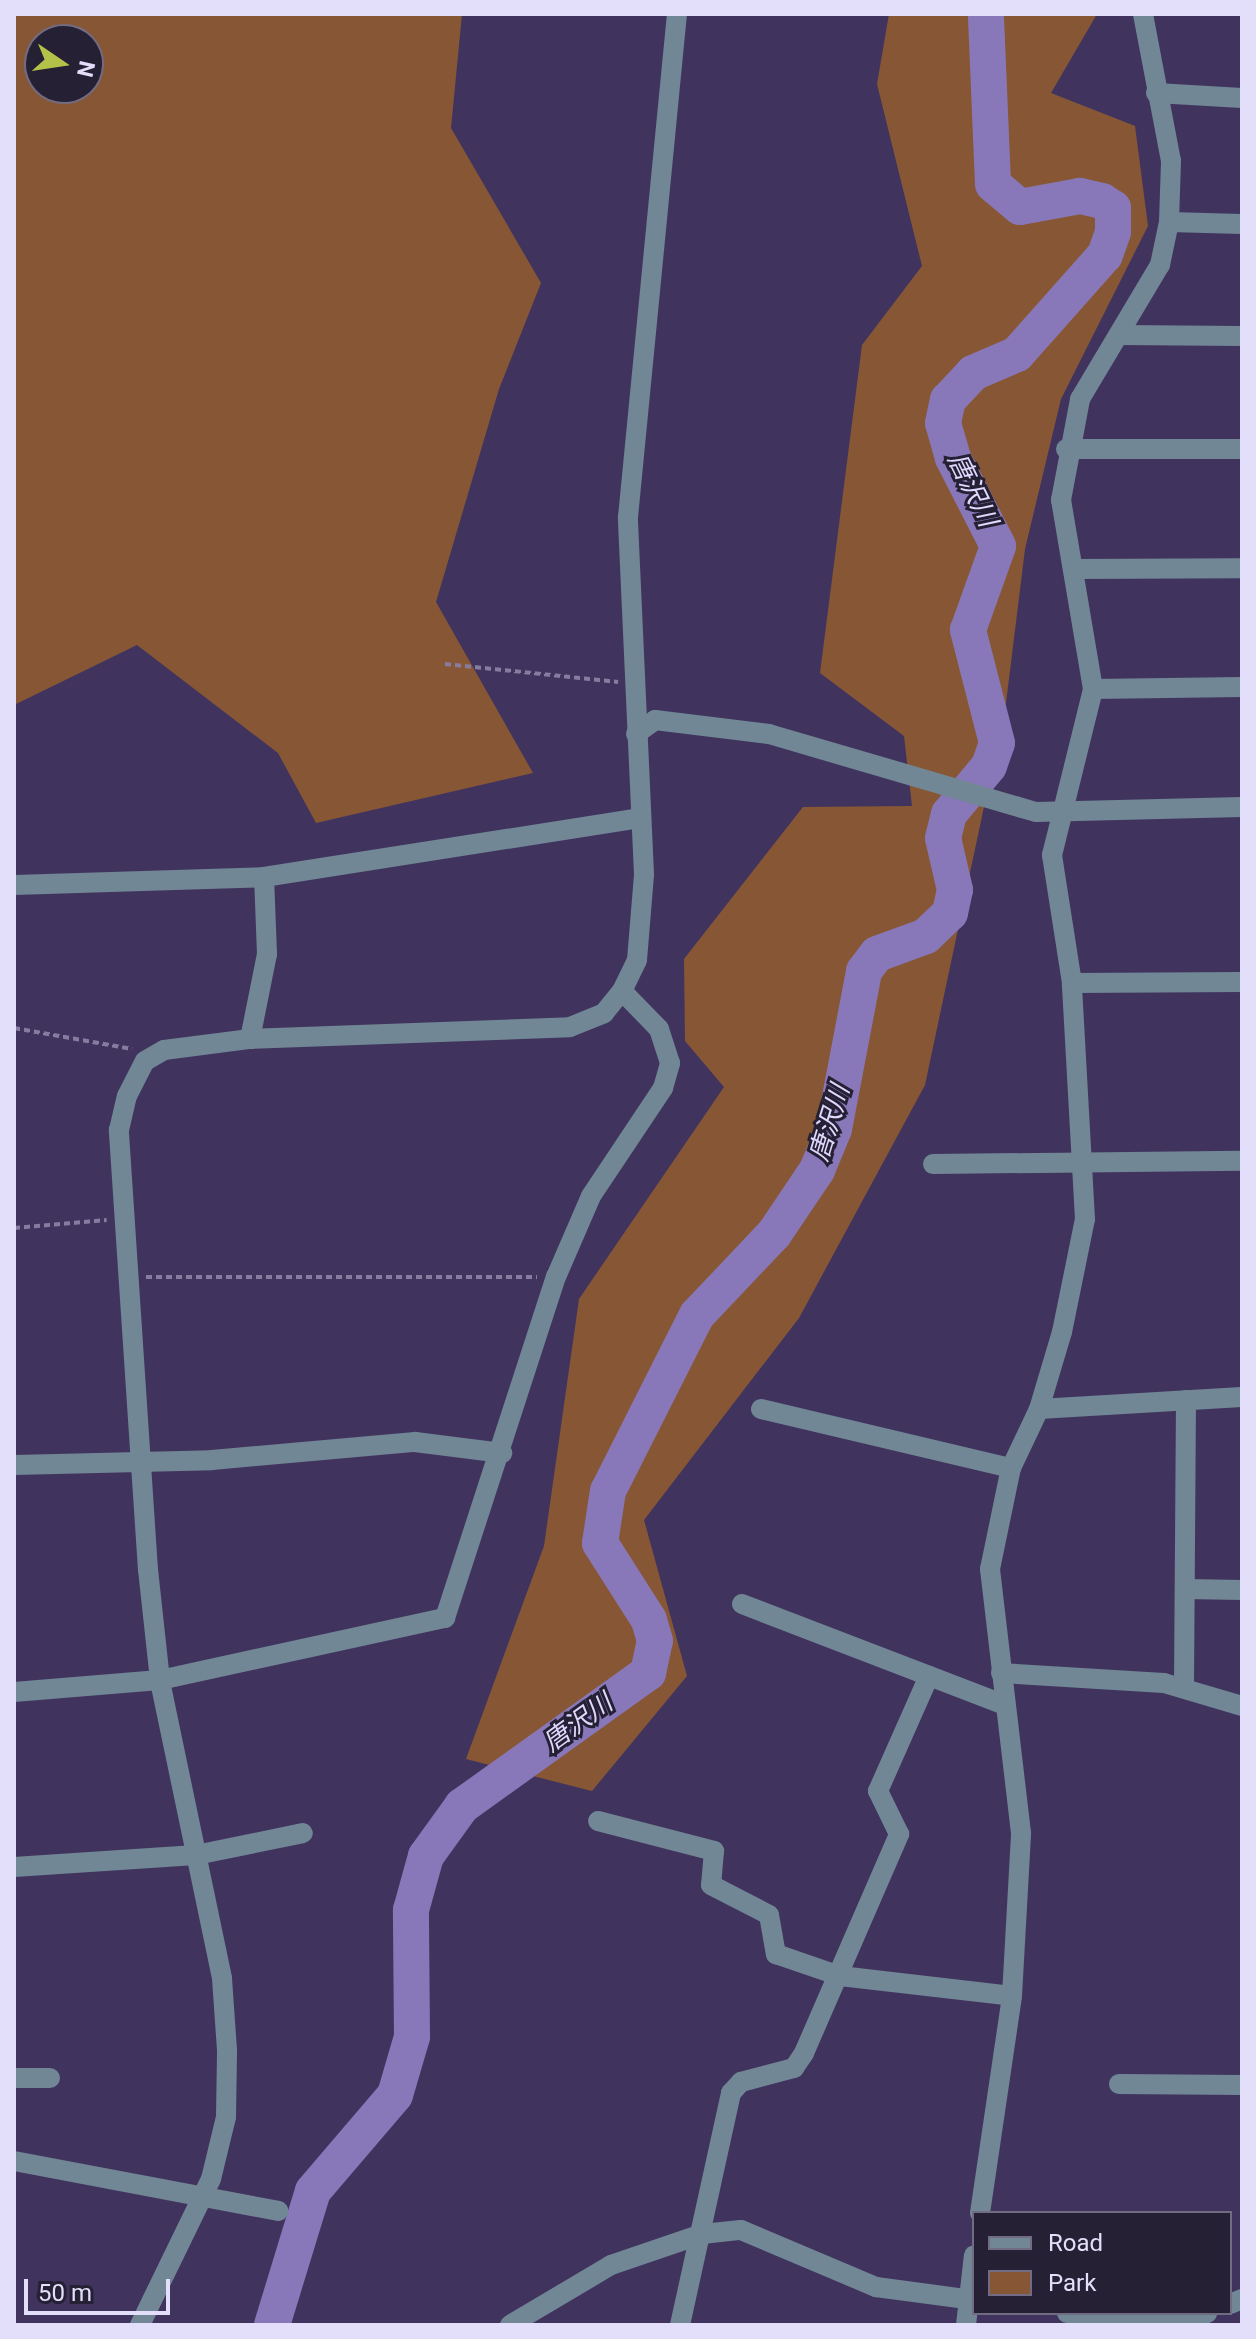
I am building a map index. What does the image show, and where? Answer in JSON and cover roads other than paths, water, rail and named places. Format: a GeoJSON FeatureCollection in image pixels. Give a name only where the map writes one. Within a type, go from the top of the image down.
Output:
{"type":"FeatureCollection","features":[{"type":"Feature","properties":{"kind":"street"},"geometry":{"type":"LineString","coordinates":[[140,2325],[204,2197],[226,2117],[227,2050],[222,1978],[160,1680],[141,1462],[119,1130],[145,1061],[164,1050],[250,1039],[570,1027],[604,1013],[622,991],[637,960],[644,874],[639,818],[628,517],[677,14]]}},
{"type":"Feature","properties":{"kind":"street"},"geometry":{"type":"LineString","coordinates":[[980,2211],[1012,1996],[1021,1833],[990,1569],[1011,1468],[1039,1409],[1076,1275],[1084,1161],[1072,983],[1056,914],[1052,855],[1058,813],[1093,689],[1061,500],[1066,449],[1080,399],[1160,265],[1169,222],[1171,161],[1143,14]]}},
{"type":"Feature","properties":{"kind":"street"},"geometry":{"type":"LineString","coordinates":[[1156,93],[1242,98]]}},
{"type":"Feature","properties":{"kind":"street"},"geometry":{"type":"LineString","coordinates":[[1169,222],[1242,224]]}},
{"type":"Feature","properties":{"kind":"street"},"geometry":{"type":"LineString","coordinates":[[1119,335],[1242,336]]}},
{"type":"Feature","properties":{"kind":"street"},"geometry":{"type":"LineString","coordinates":[[1066,449],[1242,449]]}},
{"type":"Feature","properties":{"kind":"street"},"geometry":{"type":"LineString","coordinates":[[1075,569],[1242,568]]}},
{"type":"Feature","properties":{"kind":"street"},"geometry":{"type":"LineString","coordinates":[[1093,689],[1242,687]]}},
{"type":"Feature","properties":{"kind":"street"},"geometry":{"type":"LineString","coordinates":[[636,734],[655,720],[769,734],[1058,813],[1242,807]]}},
{"type":"Feature","properties":{"kind":"street"},"geometry":{"type":"LineString","coordinates":[[14,885],[264,877],[639,818]]}},
{"type":"Feature","properties":{"kind":"street"},"geometry":{"type":"LineString","coordinates":[[250,1039],[267,954],[264,877]]}},
{"type":"Feature","properties":{"kind":"street"},"geometry":{"type":"LineString","coordinates":[[1072,983],[1242,982]]}},
{"type":"Feature","properties":{"kind":"street"},"geometry":{"type":"LineString","coordinates":[[14,1692],[160,1680],[445,1618],[502,1453],[556,1277],[591,1196],[663,1088],[670,1063],[659,1029],[622,991]]}},
{"type":"Feature","properties":{"kind":"street"},"geometry":{"type":"LineString","coordinates":[[933,1164],[1242,1161]]}},
{"type":"Feature","properties":{"kind":"street"},"geometry":{"type":"LineString","coordinates":[[1039,1409],[1242,1397]]}},
{"type":"Feature","properties":{"kind":"street"},"geometry":{"type":"LineString","coordinates":[[1184,1686],[1186,1400]]}},
{"type":"Feature","properties":{"kind":"street"},"geometry":{"type":"LineString","coordinates":[[761,1409],[1011,1468]]}},
{"type":"Feature","properties":{"kind":"street"},"geometry":{"type":"LineString","coordinates":[[14,1465],[141,1462],[415,1442],[502,1453]]}},
{"type":"Feature","properties":{"kind":"street"},"geometry":{"type":"LineString","coordinates":[[1185,1589],[1242,1590]]}},
{"type":"Feature","properties":{"kind":"street"},"geometry":{"type":"LineString","coordinates":[[742,1604],[1005,1705]]}},
{"type":"Feature","properties":{"kind":"street"},"geometry":{"type":"LineString","coordinates":[[1001,1673],[1184,1686],[1242,1706]]}},
{"type":"Feature","properties":{"kind":"street"},"geometry":{"type":"LineString","coordinates":[[680,2325],[731,2093],[741,2082],[794,2068],[840,1976],[899,1834],[878,1791],[929,1676]]}},
{"type":"Feature","properties":{"kind":"street"},"geometry":{"type":"LineString","coordinates":[[598,1821],[714,1851],[711,1885],[769,1915],[776,1954],[840,1976],[1012,1996]]}},
{"type":"Feature","properties":{"kind":"street"},"geometry":{"type":"LineString","coordinates":[[14,1867],[196,1855],[303,1833]]}},
{"type":"Feature","properties":{"kind":"street"},"geometry":{"type":"LineString","coordinates":[[14,2078],[50,2078]]}},
{"type":"Feature","properties":{"kind":"street"},"geometry":{"type":"LineString","coordinates":[[1119,2084],[1242,2085]]}},
{"type":"Feature","properties":{"kind":"street"},"geometry":{"type":"LineString","coordinates":[[14,2161],[278,2211]]}},
{"type":"Feature","properties":{"kind":"street"},"geometry":{"type":"LineString","coordinates":[[510,2325],[611,2265],[702,2234],[741,2230],[876,2287],[971,2299],[966,2325]]}},
{"type":"Feature","properties":{"kind":"street"},"geometry":{"type":"LineString","coordinates":[[1078,2315],[1115,2322],[1187,2315]]}},
{"type":"Feature","properties":{"kind":"waterway","name":"唐沢川"},"geometry":{"type":"LineString","coordinates":[[272,2325],[313,2191],[395,2095],[412,2037],[411,1910],[426,1856],[462,1806],[648,1673],[655,1641],[649,1620],[600,1543],[608,1491],[697,1315],[774,1234],[817,1170],[834,1129],[864,971],[877,954],[926,936],[950,913],[955,890],[943,838],[949,814],[989,766],[997,743],[968,630],[998,546],[953,458],[943,423],[948,400],[973,373],[1017,354],[1105,255],[1113,232],[1113,208],[1102,201],[1080,196],[1020,207],[993,184],[986,14]]}}]}
